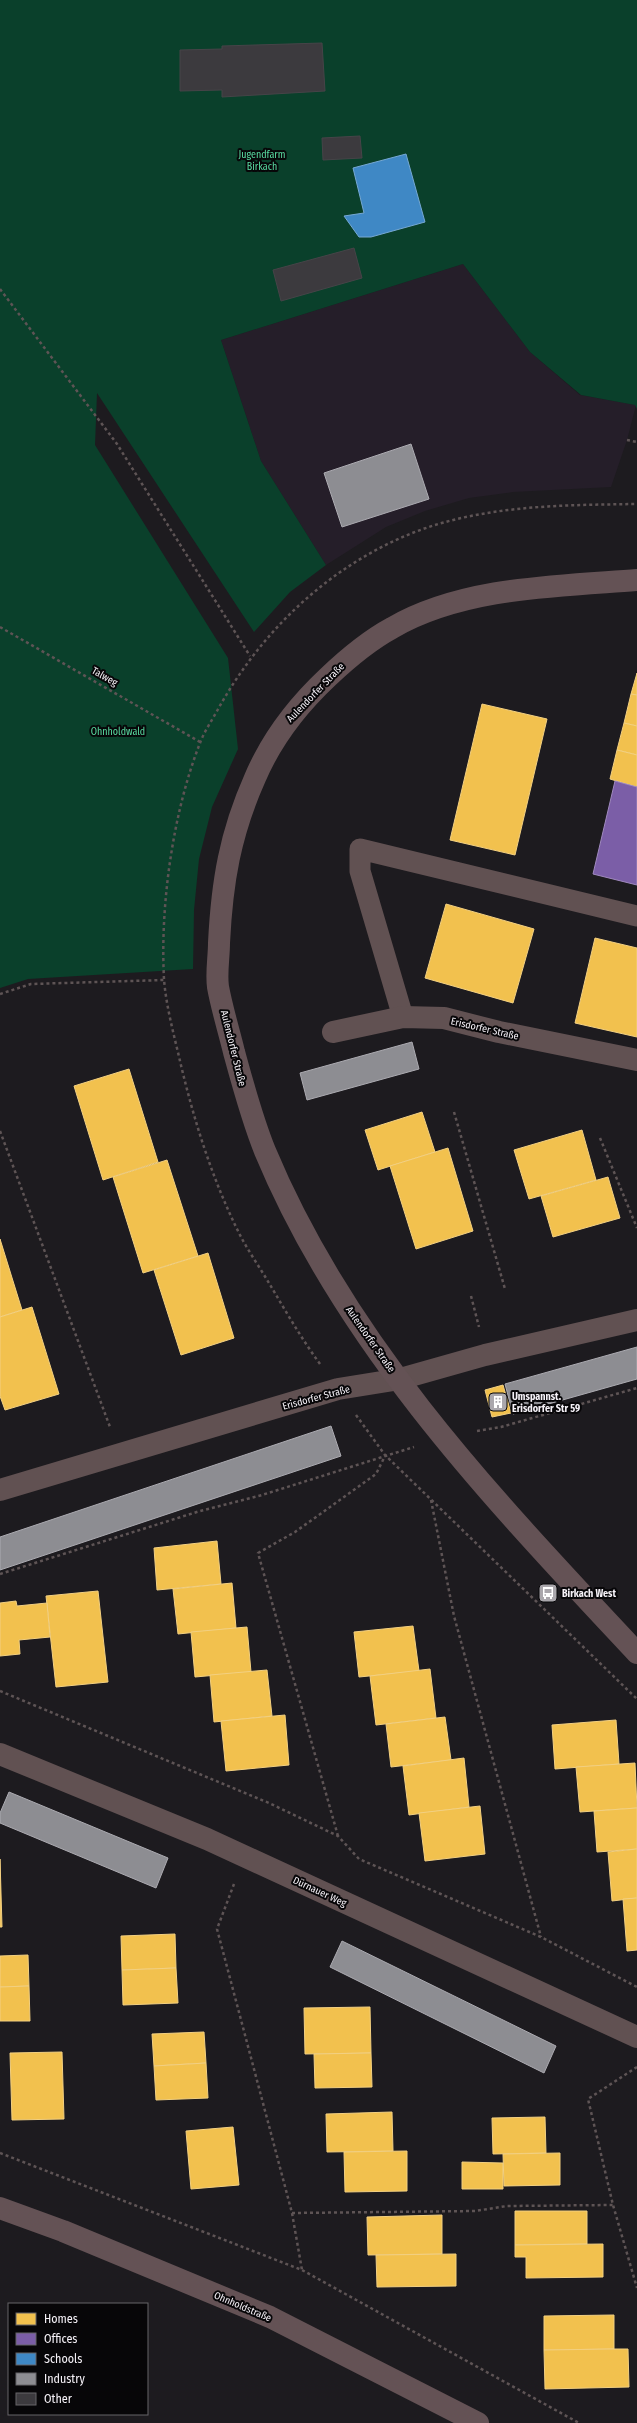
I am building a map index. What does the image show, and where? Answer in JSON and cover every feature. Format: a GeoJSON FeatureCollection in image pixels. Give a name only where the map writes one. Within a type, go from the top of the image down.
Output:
{"type":"FeatureCollection","features":[{"type":"Feature","properties":{"kind":"main road","name":"Aulendorfer Straße"},"geometry":{"type":"LineString","coordinates":[[637,580],[503,592],[440,606],[394,626],[352,654],[312,692],[286,721],[265,754],[239,812],[226,864],[220,915],[218,984],[243,1088],[264,1148],[293,1213],[364,1332],[443,1439],[544,1553],[637,1653]]}},
{"type":"Feature","properties":{"kind":"main road","name":"Ohnholdstraße"},"geometry":{"type":"LineString","coordinates":[[0,2208],[63,2231],[270,2317],[478,2423]]}},
{"type":"Feature","properties":{"kind":"street","name":"Erisdorfer Straße"},"geometry":{"type":"LineString","coordinates":[[333,1032],[403,1017],[444,1018],[499,1032],[637,1060]]}},
{"type":"Feature","properties":{"kind":"street","name":"Erisdorfer Straße"},"geometry":{"type":"LineString","coordinates":[[0,1490],[338,1389],[400,1379],[485,1355],[637,1320]]}},
{"type":"Feature","properties":{"kind":"street","name":"Dürnauer Weg"},"geometry":{"type":"LineString","coordinates":[[0,1754],[207,1838],[637,2037]]}},
{"type":"Feature","properties":{"kind":"lane"},"geometry":{"type":"LineString","coordinates":[[403,1017],[360,871],[360,849],[637,916]]}},
{"type":"Feature","properties":{"kind":"path"},"geometry":{"type":"LineString","coordinates":[[0,289],[117,444],[250,656]]}},
{"type":"Feature","properties":{"kind":"path"},"geometry":{"type":"LineString","coordinates":[[627,440],[637,442]]}},
{"type":"Feature","properties":{"kind":"path"},"geometry":{"type":"LineString","coordinates":[[637,504],[513,510],[469,516],[418,531],[386,544],[333,577],[286,617],[250,656],[231,684],[200,742],[185,791],[171,852],[165,910],[164,980],[173,1034],[190,1101],[210,1164],[241,1237],[306,1344],[385,1455],[637,1699]]}},
{"type":"Feature","properties":{"kind":"path","name":"Talweg"},"geometry":{"type":"LineString","coordinates":[[0,627],[200,742]]}},
{"type":"Feature","properties":{"kind":"path"},"geometry":{"type":"LineString","coordinates":[[0,994],[31,984],[164,980]]}},
{"type":"Feature","properties":{"kind":"path"},"geometry":{"type":"LineString","coordinates":[[454,1112],[505,1288]]}},
{"type":"Feature","properties":{"kind":"path"},"geometry":{"type":"LineString","coordinates":[[0,1131],[101,1406]]}},
{"type":"Feature","properties":{"kind":"path"},"geometry":{"type":"LineString","coordinates":[[600,1138],[637,1228]]}},
{"type":"Feature","properties":{"kind":"path"},"geometry":{"type":"LineString","coordinates":[[0,1574],[200,1511],[262,1495],[385,1455],[443,1439],[501,1427],[637,1388]]}},
{"type":"Feature","properties":{"kind":"path"},"geometry":{"type":"LineString","coordinates":[[338,1836],[258,1553],[295,1532],[376,1474],[385,1455]]}},
{"type":"Feature","properties":{"kind":"path"},"geometry":{"type":"LineString","coordinates":[[431,1499],[454,1616],[541,1937]]}},
{"type":"Feature","properties":{"kind":"path"},"geometry":{"type":"LineString","coordinates":[[0,1691],[269,1803],[338,1836],[359,1859],[541,1937],[637,1987]]}},
{"type":"Feature","properties":{"kind":"path"},"geometry":{"type":"LineString","coordinates":[[234,1885],[217,1928],[292,2213],[302,2270]]}},
{"type":"Feature","properties":{"kind":"path"},"geometry":{"type":"LineString","coordinates":[[637,2067],[588,2099],[613,2205],[637,2288]]}},
{"type":"Feature","properties":{"kind":"path"},"geometry":{"type":"LineString","coordinates":[[0,2153],[302,2270],[579,2423]]}},
{"type":"Feature","properties":{"kind":"path"},"geometry":{"type":"LineString","coordinates":[[292,2213],[468,2211],[508,2206],[613,2205]]}},
{"type":"Feature","properties":{"kind":"shaded area"},"geometry":{"type":"Polygon","coordinates":[[[463,264],[530,352],[580,395],[636,405],[627,440],[611,487],[513,492],[469,498],[425,511],[386,527],[326,565],[261,461],[221,340],[463,264]]]}},
{"type":"Feature","properties":{"kind":"green space"},"geometry":{"type":"Polygon","coordinates":[[[0,0],[637,0],[637,409],[635,405],[581,395],[530,352],[463,264],[221,340],[261,461],[326,565],[290,592],[254,632],[97,393],[95,445],[228,658],[238,749],[212,807],[199,859],[194,910],[193,969],[28,979],[0,988],[0,0]]]}},
{"type":"Feature","properties":{"kind":"building: Homes"},"geometry":{"type":"Polygon","coordinates":[[[637,673],[637,695],[631,694],[637,673]]]}},
{"type":"Feature","properties":{"kind":"building: Homes"},"geometry":{"type":"Polygon","coordinates":[[[631,694],[637,695],[637,726],[624,723],[631,694]]]}},
{"type":"Feature","properties":{"kind":"building: Homes"},"geometry":{"type":"Polygon","coordinates":[[[482,704],[547,719],[515,855],[450,840],[482,704]]]}},
{"type":"Feature","properties":{"kind":"building: Homes"},"geometry":{"type":"Polygon","coordinates":[[[624,723],[637,726],[637,755],[617,750],[624,723]]]}},
{"type":"Feature","properties":{"kind":"building: Homes"},"geometry":{"type":"Polygon","coordinates":[[[617,750],[637,755],[637,787],[610,779],[617,750]]]}},
{"type":"Feature","properties":{"kind":"building: Homes"},"geometry":{"type":"Polygon","coordinates":[[[446,904],[534,929],[513,1003],[425,978],[446,904]]]}},
{"type":"Feature","properties":{"kind":"building: Homes"},"geometry":{"type":"Polygon","coordinates":[[[595,938],[637,948],[637,1037],[575,1023],[595,938]]]}},
{"type":"Feature","properties":{"kind":"building: Homes"},"geometry":{"type":"Polygon","coordinates":[[[129,1069],[158,1162],[103,1180],[74,1086],[129,1069]]]}},
{"type":"Feature","properties":{"kind":"building: Homes"},"geometry":{"type":"Polygon","coordinates":[[[422,1112],[435,1152],[378,1170],[365,1130],[422,1112]]]}},
{"type":"Feature","properties":{"kind":"building: Homes"},"geometry":{"type":"Polygon","coordinates":[[[582,1130],[596,1180],[529,1199],[514,1150],[582,1130]]]}},
{"type":"Feature","properties":{"kind":"building: Homes"},"geometry":{"type":"Polygon","coordinates":[[[448,1148],[473,1231],[416,1249],[390,1166],[448,1148]]]}},
{"type":"Feature","properties":{"kind":"building: Homes"},"geometry":{"type":"Polygon","coordinates":[[[167,1160],[198,1256],[143,1273],[113,1177],[167,1160]]]}},
{"type":"Feature","properties":{"kind":"building: Homes"},"geometry":{"type":"Polygon","coordinates":[[[608,1177],[620,1218],[553,1237],[541,1196],[608,1177]]]}},
{"type":"Feature","properties":{"kind":"building: Homes"},"geometry":{"type":"Polygon","coordinates":[[[0,1239],[22,1310],[0,1317],[0,1239]]]}},
{"type":"Feature","properties":{"kind":"building: Homes"},"geometry":{"type":"Polygon","coordinates":[[[208,1253],[234,1338],[181,1355],[154,1270],[208,1253]]]}},
{"type":"Feature","properties":{"kind":"building: Homes"},"geometry":{"type":"Polygon","coordinates":[[[32,1307],[59,1394],[5,1410],[0,1396],[0,1317],[32,1307]]]}},
{"type":"Feature","properties":{"kind":"building: Homes","name":"Umspannst. Erisdorfer Str 59"},"geometry":{"type":"Polygon","coordinates":[[[503,1385],[511,1413],[492,1417],[485,1390],[503,1385]]]}},
{"type":"Feature","properties":{"kind":"building: Homes"},"geometry":{"type":"Polygon","coordinates":[[[217,1541],[221,1584],[157,1590],[154,1548],[217,1541]]]}},
{"type":"Feature","properties":{"kind":"building: Homes"},"geometry":{"type":"Polygon","coordinates":[[[232,1583],[236,1628],[178,1634],[173,1589],[232,1583]]]}},
{"type":"Feature","properties":{"kind":"building: Homes"},"geometry":{"type":"Polygon","coordinates":[[[98,1591],[108,1682],[56,1687],[46,1596],[98,1591]]]}},
{"type":"Feature","properties":{"kind":"building: Homes"},"geometry":{"type":"Polygon","coordinates":[[[16,1601],[17,1606],[47,1603],[50,1637],[19,1640],[20,1654],[0,1656],[0,1603],[16,1601]]]}},
{"type":"Feature","properties":{"kind":"building: Homes"},"geometry":{"type":"Polygon","coordinates":[[[413,1626],[419,1671],[359,1677],[354,1632],[413,1626]]]}},
{"type":"Feature","properties":{"kind":"building: Homes"},"geometry":{"type":"Polygon","coordinates":[[[247,1627],[251,1672],[195,1677],[191,1632],[247,1627]]]}},
{"type":"Feature","properties":{"kind":"building: Homes"},"geometry":{"type":"Polygon","coordinates":[[[430,1669],[436,1718],[376,1725],[370,1676],[430,1669]]]}},
{"type":"Feature","properties":{"kind":"building: Homes"},"geometry":{"type":"Polygon","coordinates":[[[267,1670],[272,1716],[214,1722],[210,1675],[267,1670]]]}},
{"type":"Feature","properties":{"kind":"building: Homes"},"geometry":{"type":"Polygon","coordinates":[[[285,1715],[289,1765],[226,1771],[221,1721],[285,1715]]]}},
{"type":"Feature","properties":{"kind":"building: Homes"},"geometry":{"type":"Polygon","coordinates":[[[445,1717],[451,1760],[391,1767],[386,1724],[445,1717]]]}},
{"type":"Feature","properties":{"kind":"building: Homes"},"geometry":{"type":"Polygon","coordinates":[[[616,1720],[619,1764],[555,1769],[552,1725],[616,1720]]]}},
{"type":"Feature","properties":{"kind":"building: Homes"},"geometry":{"type":"Polygon","coordinates":[[[464,1758],[469,1807],[409,1815],[403,1766],[464,1758]]]}},
{"type":"Feature","properties":{"kind":"building: Homes"},"geometry":{"type":"Polygon","coordinates":[[[635,1763],[637,1808],[580,1812],[576,1767],[635,1763]]]}},
{"type":"Feature","properties":{"kind":"building: Homes"},"geometry":{"type":"Polygon","coordinates":[[[480,1806],[485,1854],[425,1861],[419,1813],[480,1806]]]}},
{"type":"Feature","properties":{"kind":"building: Homes"},"geometry":{"type":"Polygon","coordinates":[[[637,1808],[637,1849],[597,1852],[594,1811],[637,1808]]]}},
{"type":"Feature","properties":{"kind":"building: Homes"},"geometry":{"type":"Polygon","coordinates":[[[637,1849],[637,1898],[612,1901],[608,1852],[637,1849]]]}},
{"type":"Feature","properties":{"kind":"building: Homes"},"geometry":{"type":"Polygon","coordinates":[[[0,1859],[2,1927],[0,1927],[0,1859]]]}},
{"type":"Feature","properties":{"kind":"building: Homes"},"geometry":{"type":"Polygon","coordinates":[[[637,1898],[637,1950],[627,1951],[623,1899],[637,1898]]]}},
{"type":"Feature","properties":{"kind":"building: Homes"},"geometry":{"type":"Polygon","coordinates":[[[175,1934],[176,1968],[122,1970],[121,1936],[175,1934]]]}},
{"type":"Feature","properties":{"kind":"building: Homes"},"geometry":{"type":"Polygon","coordinates":[[[28,1955],[29,1986],[0,1987],[0,1956],[28,1955]]]}},
{"type":"Feature","properties":{"kind":"building: Homes"},"geometry":{"type":"Polygon","coordinates":[[[176,1968],[178,2003],[123,2005],[122,1970],[176,1968]]]}},
{"type":"Feature","properties":{"kind":"building: Homes"},"geometry":{"type":"Polygon","coordinates":[[[29,1986],[30,2021],[0,2021],[0,1987],[29,1986]]]}},
{"type":"Feature","properties":{"kind":"building: Homes"},"geometry":{"type":"Polygon","coordinates":[[[370,2007],[371,2053],[305,2054],[304,2008],[370,2007]]]}},
{"type":"Feature","properties":{"kind":"building: Homes"},"geometry":{"type":"Polygon","coordinates":[[[204,2032],[206,2063],[154,2066],[152,2034],[204,2032]]]}},
{"type":"Feature","properties":{"kind":"building: Homes"},"geometry":{"type":"Polygon","coordinates":[[[62,2052],[64,2119],[12,2120],[10,2053],[62,2052]]]}},
{"type":"Feature","properties":{"kind":"building: Homes"},"geometry":{"type":"Polygon","coordinates":[[[371,2053],[372,2087],[315,2088],[314,2054],[371,2053]]]}},
{"type":"Feature","properties":{"kind":"building: Homes"},"geometry":{"type":"Polygon","coordinates":[[[206,2063],[208,2098],[156,2100],[154,2066],[206,2063]]]}},
{"type":"Feature","properties":{"kind":"building: Homes"},"geometry":{"type":"Polygon","coordinates":[[[392,2112],[393,2151],[327,2152],[326,2114],[392,2112]]]}},
{"type":"Feature","properties":{"kind":"building: Homes"},"geometry":{"type":"Polygon","coordinates":[[[545,2117],[546,2153],[493,2154],[492,2118],[545,2117]]]}},
{"type":"Feature","properties":{"kind":"building: Homes"},"geometry":{"type":"Polygon","coordinates":[[[233,2127],[239,2185],[191,2189],[186,2131],[233,2127]]]}},
{"type":"Feature","properties":{"kind":"building: Homes"},"geometry":{"type":"Polygon","coordinates":[[[407,2151],[407,2191],[345,2192],[344,2152],[407,2151]]]}},
{"type":"Feature","properties":{"kind":"building: Homes"},"geometry":{"type":"Polygon","coordinates":[[[560,2153],[560,2185],[504,2186],[503,2154],[560,2153]]]}},
{"type":"Feature","properties":{"kind":"building: Homes"},"geometry":{"type":"Polygon","coordinates":[[[462,2162],[503,2163],[503,2189],[462,2189],[462,2162]]]}},
{"type":"Feature","properties":{"kind":"building: Homes"},"geometry":{"type":"Polygon","coordinates":[[[515,2211],[587,2211],[587,2244],[515,2245],[515,2211]]]}},
{"type":"Feature","properties":{"kind":"building: Homes"},"geometry":{"type":"Polygon","coordinates":[[[442,2215],[442,2254],[368,2255],[367,2217],[442,2215]]]}},
{"type":"Feature","properties":{"kind":"building: Homes"},"geometry":{"type":"Polygon","coordinates":[[[603,2244],[603,2277],[526,2278],[526,2257],[515,2257],[515,2245],[603,2244]]]}},
{"type":"Feature","properties":{"kind":"building: Homes"},"geometry":{"type":"Polygon","coordinates":[[[456,2254],[456,2286],[377,2287],[376,2255],[456,2254]]]}},
{"type":"Feature","properties":{"kind":"building: Homes"},"geometry":{"type":"Polygon","coordinates":[[[614,2315],[614,2349],[544,2350],[544,2316],[614,2315]]]}},
{"type":"Feature","properties":{"kind":"building: Homes"},"geometry":{"type":"Polygon","coordinates":[[[628,2349],[629,2387],[545,2389],[544,2350],[628,2349]]]}},
{"type":"Feature","properties":{"kind":"building: Offices"},"geometry":{"type":"Polygon","coordinates":[[[615,781],[637,787],[637,885],[593,874],[615,781]]]}},
{"type":"Feature","properties":{"kind":"building: Schools"},"geometry":{"type":"Polygon","coordinates":[[[406,154],[425,222],[371,237],[359,237],[344,216],[364,213],[353,168],[406,154]]]}},
{"type":"Feature","properties":{"kind":"building: Industry"},"geometry":{"type":"Polygon","coordinates":[[[411,444],[429,499],[342,527],[324,473],[411,444]]]}},
{"type":"Feature","properties":{"kind":"building: Industry"},"geometry":{"type":"Polygon","coordinates":[[[412,1042],[419,1069],[307,1100],[300,1073],[412,1042]]]}},
{"type":"Feature","properties":{"kind":"building: Industry"},"geometry":{"type":"Polygon","coordinates":[[[637,1347],[637,1379],[513,1414],[505,1384],[637,1347]]]}},
{"type":"Feature","properties":{"kind":"building: Industry"},"geometry":{"type":"Polygon","coordinates":[[[331,1426],[341,1456],[0,1570],[0,1537],[331,1426]]]}},
{"type":"Feature","properties":{"kind":"building: Industry"},"geometry":{"type":"Polygon","coordinates":[[[9,1792],[168,1858],[156,1888],[0,1823],[0,1813],[9,1792]]]}},
{"type":"Feature","properties":{"kind":"building: Industry"},"geometry":{"type":"Polygon","coordinates":[[[342,1941],[556,2046],[544,2073],[330,1967],[342,1941]]]}},
{"type":"Feature","properties":{"kind":"building: Other"},"geometry":{"type":"Polygon","coordinates":[[[322,43],[325,91],[222,97],[222,90],[180,91],[180,50],[222,49],[222,46],[322,43]]]}},
{"type":"Feature","properties":{"kind":"building: Other"},"geometry":{"type":"Polygon","coordinates":[[[360,136],[362,158],[323,160],[322,138],[360,136]]]}},
{"type":"Feature","properties":{"kind":"building: Other"},"geometry":{"type":"Polygon","coordinates":[[[354,248],[362,278],[281,301],[273,270],[354,248]]]}},
{"type":"Feature","properties":{"kind":"place","name":"Umspannst. Erisdorfer Str 59"},"geometry":{"type":"Point","coordinates":[498,1402]}},
{"type":"Feature","properties":{"kind":"place","name":"Birkach West"},"geometry":{"type":"Point","coordinates":[548,1593]}},
{"type":"Feature","properties":{"kind":"park label","name":"Jugendfarm Birkach"},"geometry":{"type":"Point","coordinates":[262,160]}},
{"type":"Feature","properties":{"kind":"park label","name":"Ohnholdwald"},"geometry":{"type":"Point","coordinates":[118,731]}}]}
